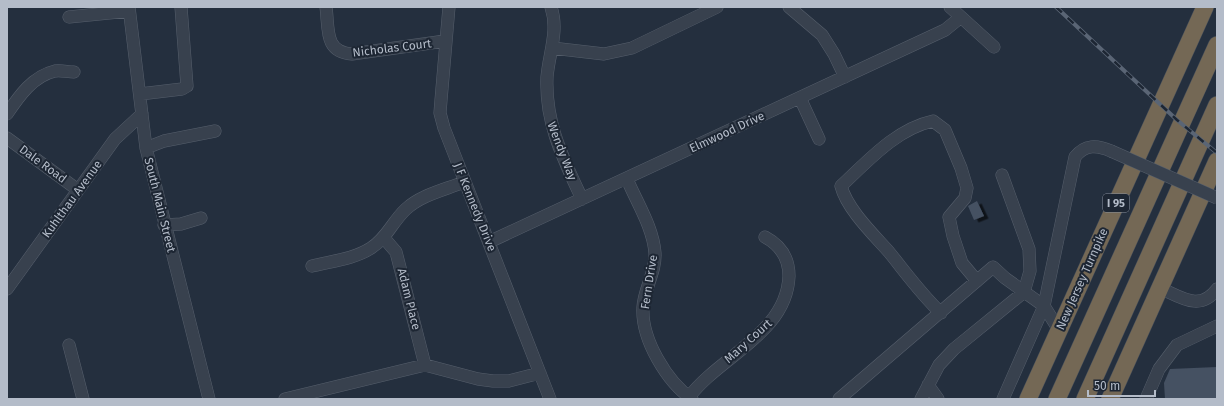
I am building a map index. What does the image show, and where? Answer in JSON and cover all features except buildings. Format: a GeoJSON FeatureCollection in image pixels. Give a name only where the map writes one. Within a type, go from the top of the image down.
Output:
{"type":"FeatureCollection","features":[{"type":"Feature","properties":{"kind":"highway","name":"New Jersey Turnpike"},"geometry":{"type":"LineString","coordinates":[[1028,399],[1205,7]]}},
{"type":"Feature","properties":{"kind":"highway","name":"I 95"},"geometry":{"type":"LineString","coordinates":[[1057,399],[1217,45]]}},
{"type":"Feature","properties":{"kind":"highway"},"geometry":{"type":"LineString","coordinates":[[1085,399],[1217,105]]}},
{"type":"Feature","properties":{"kind":"highway"},"geometry":{"type":"LineString","coordinates":[[1110,399],[1217,161]]}},
{"type":"Feature","properties":{"kind":"street"},"geometry":{"type":"LineString","coordinates":[[140,94],[182,89],[187,86],[181,7]]}},
{"type":"Feature","properties":{"kind":"street","name":"Nicholas Court"},"geometry":{"type":"LineString","coordinates":[[326,7],[330,42],[336,50],[343,53],[352,54],[445,41]]}},
{"type":"Feature","properties":{"kind":"street","name":"J F Kennedy Drive"},"geometry":{"type":"LineString","coordinates":[[449,7],[440,113],[464,182],[550,399]]}},
{"type":"Feature","properties":{"kind":"street","name":"Wendy Way"},"geometry":{"type":"LineString","coordinates":[[551,7],[555,26],[547,76],[549,119],[555,139],[582,199]]}},
{"type":"Feature","properties":{"kind":"street"},"geometry":{"type":"LineString","coordinates":[[552,48],[604,54],[632,48],[717,7]]}},
{"type":"Feature","properties":{"kind":"street"},"geometry":{"type":"LineString","coordinates":[[789,7],[822,35],[834,54],[845,77]]}},
{"type":"Feature","properties":{"kind":"street"},"geometry":{"type":"LineString","coordinates":[[950,7],[994,47]]}},
{"type":"Feature","properties":{"kind":"street"},"geometry":{"type":"LineString","coordinates":[[69,17],[129,9]]}},
{"type":"Feature","properties":{"kind":"street","name":"South Main Street"},"geometry":{"type":"LineString","coordinates":[[129,9],[146,148],[164,225],[209,399]]}},
{"type":"Feature","properties":{"kind":"street","name":"Elmwood Drive"},"geometry":{"type":"LineString","coordinates":[[489,242],[945,30],[961,17]]}},
{"type":"Feature","properties":{"kind":"street"},"geometry":{"type":"LineString","coordinates":[[7,114],[21,94],[37,79],[55,71],[74,72]]}},
{"type":"Feature","properties":{"kind":"street"},"geometry":{"type":"LineString","coordinates":[[800,98],[819,139]]}},
{"type":"Feature","properties":{"kind":"street","name":"Kuhlthau Avenue"},"geometry":{"type":"LineString","coordinates":[[7,289],[115,139],[142,114]]}},
{"type":"Feature","properties":{"kind":"street"},"geometry":{"type":"LineString","coordinates":[[941,313],[920,293],[874,236],[844,196],[841,186],[878,152],[918,124],[933,121],[945,130],[961,168],[967,188],[965,198],[949,217],[953,236],[962,263],[977,281]]}},
{"type":"Feature","properties":{"kind":"street"},"geometry":{"type":"LineString","coordinates":[[146,148],[164,141],[215,131]]}},
{"type":"Feature","properties":{"kind":"street","name":"Dale Road"},"geometry":{"type":"LineString","coordinates":[[7,138],[78,190]]}},
{"type":"Feature","properties":{"kind":"street"},"geometry":{"type":"LineString","coordinates":[[1003,399],[1044,306],[1075,157],[1080,151],[1086,147],[1095,146],[1111,151],[1217,198]]}},
{"type":"Feature","properties":{"kind":"street"},"geometry":{"type":"LineString","coordinates":[[921,399],[939,365],[954,349],[1024,292],[1030,271],[1029,249],[1002,175]]}},
{"type":"Feature","properties":{"kind":"street","name":"Fern Drive"},"geometry":{"type":"LineString","coordinates":[[627,179],[654,242],[655,256],[653,271],[643,307],[646,332],[652,349],[662,366],[675,383],[691,398]]}},
{"type":"Feature","properties":{"kind":"street"},"geometry":{"type":"LineString","coordinates":[[312,266],[360,254],[384,238],[395,221],[406,209],[420,199],[464,182]]}},
{"type":"Feature","properties":{"kind":"street"},"geometry":{"type":"LineString","coordinates":[[164,225],[181,224],[201,218]]}},
{"type":"Feature","properties":{"kind":"street","name":"Mary Court"},"geometry":{"type":"LineString","coordinates":[[691,398],[700,383],[763,330],[777,316],[785,298],[789,282],[789,268],[784,253],[776,243],[765,237]]}},
{"type":"Feature","properties":{"kind":"street","name":"Adam Place"},"geometry":{"type":"LineString","coordinates":[[384,238],[396,252],[426,365]]}},
{"type":"Feature","properties":{"kind":"street"},"geometry":{"type":"LineString","coordinates":[[839,399],[993,267],[1005,278],[1044,306],[1059,330]]}},
{"type":"Feature","properties":{"kind":"street"},"geometry":{"type":"LineString","coordinates":[[1160,288],[1196,302],[1205,301],[1212,296],[1217,289]]}},
{"type":"Feature","properties":{"kind":"street"},"geometry":{"type":"LineString","coordinates":[[1146,399],[1159,369],[1177,344],[1217,326]]}},
{"type":"Feature","properties":{"kind":"street"},"geometry":{"type":"LineString","coordinates":[[69,345],[82,399]]}},
{"type":"Feature","properties":{"kind":"street"},"geometry":{"type":"LineString","coordinates":[[285,399],[426,365],[493,382],[509,381],[540,373]]}},
{"type":"Feature","properties":{"kind":"street"},"geometry":{"type":"LineString","coordinates":[[928,386],[938,399]]}},
{"type":"Feature","properties":{"kind":"railway"},"geometry":{"type":"LineString","coordinates":[[1056,7],[1177,120],[1217,153]]}}]}
